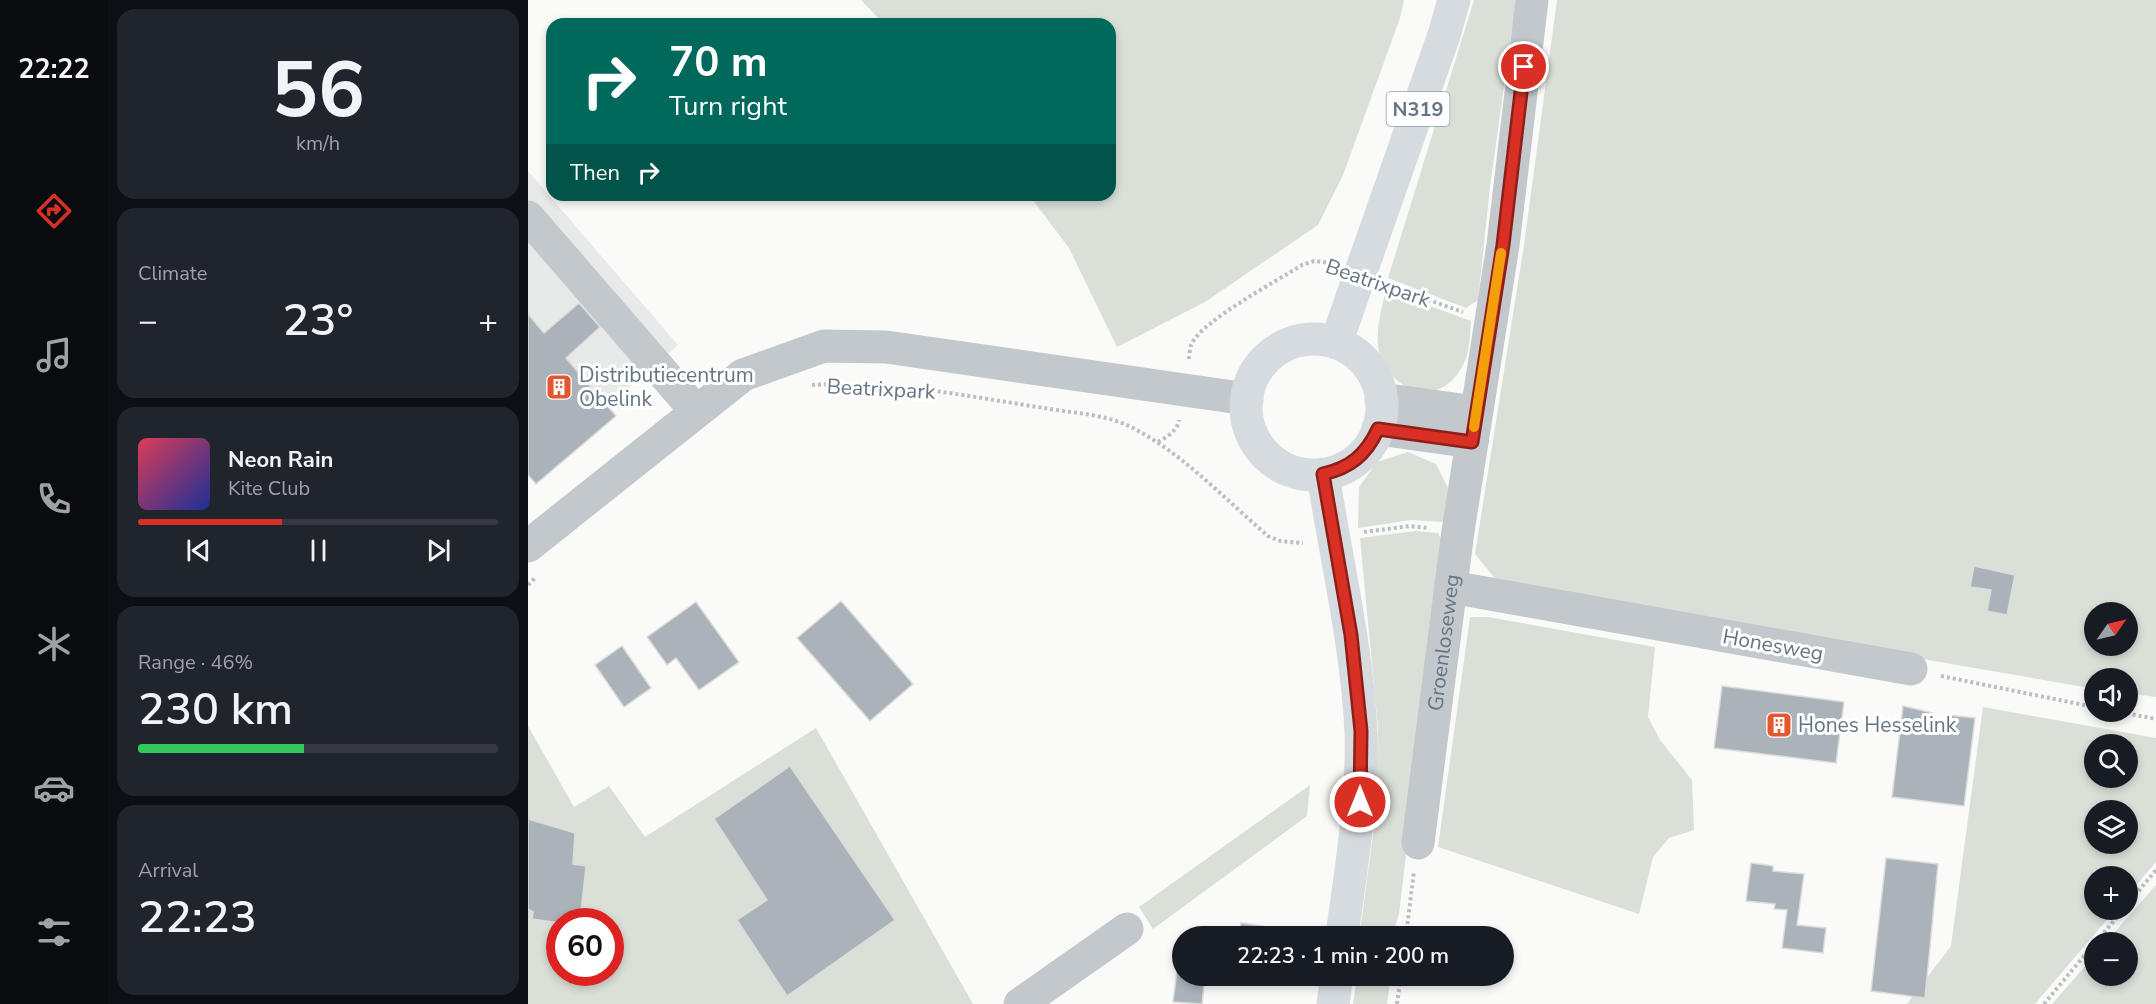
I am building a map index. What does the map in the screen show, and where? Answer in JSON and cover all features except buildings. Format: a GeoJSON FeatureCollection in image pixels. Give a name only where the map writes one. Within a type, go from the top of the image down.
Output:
{"type":"FeatureCollection","features":[{"type":"Feature","properties":{"kind":"main road","name":"N319"},"geometry":{"type":"LineString","coordinates":[[1336,343],[1444,35],[1454,0]]}},
{"type":"Feature","properties":{"kind":"main road"},"geometry":{"type":"LineString","coordinates":[[1319,339],[1336,343],[1353,351],[1367,364],[1377,380],[1380,414],[1362,455],[1338,471],[1323,474],[1288,470],[1267,455],[1252,433],[1247,416],[1247,399],[1251,382],[1271,354],[1286,345],[1302,340],[1319,339]]}},
{"type":"Feature","properties":{"kind":"main road"},"geometry":{"type":"LineString","coordinates":[[1323,474],[1351,635],[1361,731],[1360,802],[1343,926]]}},
{"type":"Feature","properties":{"kind":"main road"},"geometry":{"type":"LineString","coordinates":[[1333,1004],[1335,986]]}},
{"type":"Feature","properties":{"kind":"street","name":"Groenloseweg"},"geometry":{"type":"LineString","coordinates":[[1418,843],[1451,587],[1489,322],[1503,245],[1532,0]]}},
{"type":"Feature","properties":{"kind":"street"},"geometry":{"type":"LineString","coordinates":[[528,218],[696,411]]}},
{"type":"Feature","properties":{"kind":"street","name":"Beatrixpark"},"geometry":{"type":"LineString","coordinates":[[532,562],[696,411],[743,375],[780,359],[824,346],[886,347],[1247,399]]}},
{"type":"Feature","properties":{"kind":"street"},"geometry":{"type":"LineString","coordinates":[[1380,414],[1474,427]]}},
{"type":"Feature","properties":{"kind":"street","name":"Honesweg"},"geometry":{"type":"LineString","coordinates":[[1451,587],[1911,669]]}},
{"type":"Feature","properties":{"kind":"street"},"geometry":{"type":"LineString","coordinates":[[1020,1004],[1127,929]]}},
{"type":"Feature","properties":{"kind":"path","name":"Beatrixpark"},"geometry":{"type":"LineString","coordinates":[[805,386],[849,383],[916,388],[994,400],[1104,419],[1130,426],[1158,442],[1178,426],[1191,345],[1201,331],[1302,265],[1314,261],[1329,262],[1360,276],[1489,322]]}},
{"type":"Feature","properties":{"kind":"path"},"geometry":{"type":"LineString","coordinates":[[528,585],[532,562]]}},
{"type":"Feature","properties":{"kind":"path"},"geometry":{"type":"LineString","coordinates":[[1911,669],[2084,705]]}},
{"type":"Feature","properties":{"kind":"path"},"geometry":{"type":"LineString","coordinates":[[2138,715],[2156,719]]}},
{"type":"Feature","properties":{"kind":"path"},"geometry":{"type":"LineString","coordinates":[[2138,892],[2156,870]]}},
{"type":"Feature","properties":{"kind":"path"},"geometry":{"type":"LineString","coordinates":[[1407,926],[1409,908]]}},
{"type":"Feature","properties":{"kind":"path"},"geometry":{"type":"LineString","coordinates":[[2104,932],[2115,920]]}},
{"type":"Feature","properties":{"kind":"path"},"geometry":{"type":"LineString","coordinates":[[2044,1004],[2084,956]]}},
{"type":"Feature","properties":{"kind":"path"},"geometry":{"type":"LineString","coordinates":[[1397,1004],[1399,986]]}},
{"type":"Feature","properties":{"kind":"shaded area"},"geometry":{"type":"Polygon","coordinates":[[[861,0],[1404,0],[1400,18],[1343,175],[1318,225],[1205,302],[1117,347],[1069,248],[1034,201],[1116,201],[1116,18],[878,18],[861,0]]]}},
{"type":"Feature","properties":{"kind":"shaded area"},"geometry":{"type":"Polygon","coordinates":[[[1474,0],[1516,0],[1490,187],[1478,300],[1466,308],[1388,278],[1474,0]]]}},
{"type":"Feature","properties":{"kind":"shaded area"},"geometry":{"type":"Polygon","coordinates":[[[1557,0],[2156,0],[2156,697],[2138,695],[2138,668],[2084,668],[2084,687],[1501,586],[1475,554],[1524,245],[1557,0]]]}},
{"type":"Feature","properties":{"kind":"shaded area"},"geometry":{"type":"Polygon","coordinates":[[[528,171],[546,192],[546,201],[554,201],[678,345],[528,475],[528,171]]]}},
{"type":"Feature","properties":{"kind":"shaded area"},"geometry":{"type":"Polygon","coordinates":[[[1386,290],[1471,321],[1469,344],[1462,368],[1442,388],[1425,392],[1405,386],[1388,371],[1383,363],[1379,350],[1378,333],[1386,290]]]}},
{"type":"Feature","properties":{"kind":"shaded area"},"geometry":{"type":"Polygon","coordinates":[[[1408,452],[1436,464],[1448,488],[1445,522],[1411,520],[1358,528],[1359,487],[1377,462],[1408,452]]]}},
{"type":"Feature","properties":{"kind":"shaded area"},"geometry":{"type":"Polygon","coordinates":[[[1415,531],[1438,533],[1443,543],[1399,914],[1395,926],[1361,926],[1376,812],[1378,727],[1360,538],[1415,531]]]}},
{"type":"Feature","properties":{"kind":"shaded area"},"geometry":{"type":"Polygon","coordinates":[[[1470,617],[1488,617],[1655,647],[1648,717],[1660,740],[1692,780],[1694,830],[1669,838],[1653,857],[1639,914],[1438,847],[1470,617]]]}},
{"type":"Feature","properties":{"kind":"shaded area"},"geometry":{"type":"Polygon","coordinates":[[[1983,707],[2134,734],[2084,734],[2084,788],[2138,788],[2138,735],[2156,738],[2156,862],[2138,883],[2138,866],[2084,866],[2084,920],[2107,920],[2096,932],[2084,932],[2084,947],[2035,1004],[1907,1004],[1951,946],[1983,707]]]}},
{"type":"Feature","properties":{"kind":"shaded area"},"geometry":{"type":"Polygon","coordinates":[[[528,726],[574,807],[609,786],[645,837],[816,728],[973,1004],[528,1004],[528,726]]]}},
{"type":"Feature","properties":{"kind":"shaded area"},"geometry":{"type":"Polygon","coordinates":[[[1310,785],[1307,816],[1153,929],[1139,907],[1310,785]]]}},
{"type":"Feature","properties":{"kind":"shaded area"},"geometry":{"type":"Polygon","coordinates":[[[2156,885],[2156,1004],[2052,1004],[2084,967],[2084,986],[2138,986],[2138,932],[2115,932],[2125,920],[2138,920],[2138,906],[2156,885]]]}},
{"type":"Feature","properties":{"kind":"shaded area"},"geometry":{"type":"Polygon","coordinates":[[[1355,986],[1389,986],[1387,1004],[1353,1004],[1355,986]]]}},
{"type":"Feature","properties":{"kind":"slow traffic"},"geometry":{"type":"LineString","coordinates":[[1474,427],[1501,253]]}},
{"type":"Feature","properties":{"kind":"place","name":"Distributiecentrum Obelink"},"geometry":{"type":"Point","coordinates":[559,387]}},
{"type":"Feature","properties":{"kind":"place","name":"Hones Hesselink"},"geometry":{"type":"Point","coordinates":[1779,725]}},
{"type":"Feature","properties":{"kind":"route"},"geometry":{"type":"LineString","coordinates":[[1360,802],[1361,731],[1351,635],[1323,474],[1338,471],[1351,464],[1372,443],[1378,429],[1472,442],[1489,322],[1503,245],[1524,67]]}}]}
